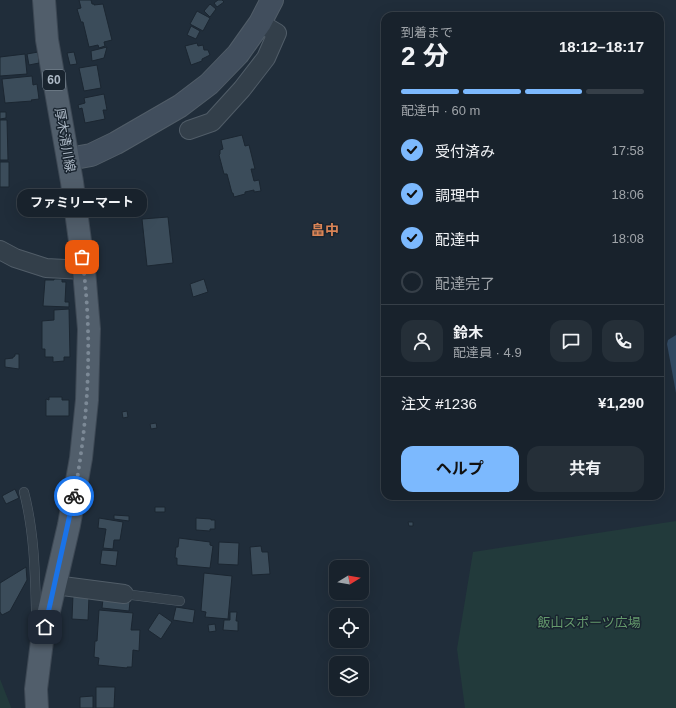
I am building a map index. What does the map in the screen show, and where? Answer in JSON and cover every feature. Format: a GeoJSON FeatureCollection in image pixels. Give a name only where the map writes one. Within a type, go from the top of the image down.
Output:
{"type":"FeatureCollection","features":[{"type":"Feature","properties":{"kind":"main road","name":"厚木清川線"},"geometry":{"type":"LineString","coordinates":[[37,708],[36,689],[42,641],[69,525],[81,458],[87,400],[89,329],[84,270],[69,159],[47,40],[44,0]]}},
{"type":"Feature","properties":{"kind":"street"},"geometry":{"type":"LineString","coordinates":[[69,159],[91,155],[116,143],[180,106],[209,84],[238,54],[260,23],[272,0]]}},
{"type":"Feature","properties":{"kind":"street"},"geometry":{"type":"LineString","coordinates":[[189,130],[212,122],[242,89],[266,58],[277,33],[260,23]]}},
{"type":"Feature","properties":{"kind":"street"},"geometry":{"type":"LineString","coordinates":[[0,250],[15,258],[46,268],[84,270]]}},
{"type":"Feature","properties":{"kind":"street"},"geometry":{"type":"LineString","coordinates":[[55,585],[124,594]]}},
{"type":"Feature","properties":{"kind":"lane"},"geometry":{"type":"LineString","coordinates":[[24,492],[29,513],[35,564],[36,610],[49,612]]}},
{"type":"Feature","properties":{"kind":"lane"},"geometry":{"type":"LineString","coordinates":[[124,594],[180,601]]}},
{"type":"Feature","properties":{"kind":"green space","name":"飯山スポーツ広場"},"geometry":{"type":"Polygon","coordinates":[[[676,521],[676,708],[465,708],[457,649],[473,552],[676,521]]]}},
{"type":"Feature","properties":{"kind":"green space"},"geometry":{"type":"Polygon","coordinates":[[[0,679],[11,707],[11,708],[0,708],[0,679]]]}},
{"type":"Feature","properties":{"kind":"water"},"geometry":{"type":"Polygon","coordinates":[[[676,335],[676,393],[667,344],[668,340],[676,335]]]}},
{"type":"Feature","properties":{"kind":"building"},"geometry":{"type":"Polygon","coordinates":[[[79,0],[91,0],[92,4],[94,5],[103,4],[112,40],[104,42],[105,46],[99,48],[98,45],[89,47],[83,22],[81,22],[77,9],[81,8],[79,0]]]}},
{"type":"Feature","properties":{"kind":"building"},"geometry":{"type":"Polygon","coordinates":[[[218,0],[222,0],[224,2],[217,7],[214,3],[218,0]]]}},
{"type":"Feature","properties":{"kind":"building"},"geometry":{"type":"Polygon","coordinates":[[[210,4],[216,9],[210,17],[204,11],[210,4]]]}},
{"type":"Feature","properties":{"kind":"building"},"geometry":{"type":"Polygon","coordinates":[[[197,11],[210,18],[203,31],[190,24],[197,11]]]}},
{"type":"Feature","properties":{"kind":"building"},"geometry":{"type":"Polygon","coordinates":[[[191,26],[200,31],[196,39],[187,35],[191,26]]]}},
{"type":"Feature","properties":{"kind":"building"},"geometry":{"type":"Polygon","coordinates":[[[197,43],[198,46],[203,45],[204,50],[208,50],[210,55],[202,59],[202,61],[191,65],[185,46],[197,43]]]}},
{"type":"Feature","properties":{"kind":"building"},"geometry":{"type":"Polygon","coordinates":[[[107,47],[104,58],[92,61],[91,51],[107,47]]]}},
{"type":"Feature","properties":{"kind":"building"},"geometry":{"type":"Polygon","coordinates":[[[38,52],[39,63],[29,65],[27,54],[38,52]]]}},
{"type":"Feature","properties":{"kind":"building"},"geometry":{"type":"Polygon","coordinates":[[[74,52],[77,64],[70,65],[67,53],[74,52]]]}},
{"type":"Feature","properties":{"kind":"building"},"geometry":{"type":"Polygon","coordinates":[[[25,54],[27,74],[0,76],[0,57],[25,54]]]}},
{"type":"Feature","properties":{"kind":"building"},"geometry":{"type":"Polygon","coordinates":[[[97,65],[101,88],[84,91],[79,68],[97,65]]]}},
{"type":"Feature","properties":{"kind":"building"},"geometry":{"type":"Polygon","coordinates":[[[32,76],[33,85],[37,84],[39,99],[5,103],[2,79],[32,76]]]}},
{"type":"Feature","properties":{"kind":"building"},"geometry":{"type":"Polygon","coordinates":[[[104,94],[107,110],[103,110],[105,119],[85,123],[82,108],[79,109],[78,105],[85,103],[84,98],[104,94]]]}},
{"type":"Feature","properties":{"kind":"building"},"geometry":{"type":"Polygon","coordinates":[[[0,112],[6,112],[6,118],[0,119],[0,112]]]}},
{"type":"Feature","properties":{"kind":"building"},"geometry":{"type":"Polygon","coordinates":[[[0,120],[7,120],[8,160],[0,160],[0,120]]]}},
{"type":"Feature","properties":{"kind":"building"},"geometry":{"type":"Polygon","coordinates":[[[242,135],[245,146],[249,145],[255,169],[251,169],[254,181],[259,180],[261,191],[254,192],[254,190],[245,192],[245,194],[234,197],[227,174],[224,174],[219,155],[220,150],[223,149],[221,140],[242,135]]]}},
{"type":"Feature","properties":{"kind":"building"},"geometry":{"type":"Polygon","coordinates":[[[0,162],[9,162],[9,187],[0,187],[0,162]]]}},
{"type":"Feature","properties":{"kind":"building"},"geometry":{"type":"Polygon","coordinates":[[[168,217],[173,263],[147,266],[142,219],[168,217]]]}},
{"type":"Feature","properties":{"kind":"building"},"geometry":{"type":"Polygon","coordinates":[[[62,279],[62,282],[66,282],[65,302],[69,302],[69,307],[43,306],[45,280],[62,279]]]}},
{"type":"Feature","properties":{"kind":"building"},"geometry":{"type":"Polygon","coordinates":[[[204,279],[208,292],[193,297],[190,284],[204,279]]]}},
{"type":"Feature","properties":{"kind":"building"},"geometry":{"type":"Polygon","coordinates":[[[69,309],[70,357],[64,357],[64,361],[53,362],[53,357],[45,357],[45,349],[42,349],[42,321],[54,320],[54,310],[69,309]]]}},
{"type":"Feature","properties":{"kind":"building"},"geometry":{"type":"Polygon","coordinates":[[[15,354],[19,354],[19,369],[5,367],[5,359],[13,358],[15,354]]]}},
{"type":"Feature","properties":{"kind":"building"},"geometry":{"type":"Polygon","coordinates":[[[49,397],[62,397],[62,400],[69,400],[69,416],[46,416],[46,399],[49,400],[49,397]]]}},
{"type":"Feature","properties":{"kind":"building"},"geometry":{"type":"Polygon","coordinates":[[[127,411],[128,417],[123,418],[122,412],[127,411]]]}},
{"type":"Feature","properties":{"kind":"building"},"geometry":{"type":"Polygon","coordinates":[[[156,423],[157,428],[151,429],[150,424],[156,423]]]}},
{"type":"Feature","properties":{"kind":"building"},"geometry":{"type":"Polygon","coordinates":[[[15,489],[19,498],[6,504],[2,496],[15,489]]]}},
{"type":"Feature","properties":{"kind":"building"},"geometry":{"type":"Polygon","coordinates":[[[155,507],[165,507],[165,512],[155,512],[155,507]]]}},
{"type":"Feature","properties":{"kind":"building"},"geometry":{"type":"Polygon","coordinates":[[[114,515],[129,516],[129,521],[114,519],[114,515]]]}},
{"type":"Feature","properties":{"kind":"building"},"geometry":{"type":"Polygon","coordinates":[[[99,518],[123,522],[120,540],[114,540],[113,549],[103,548],[106,529],[98,528],[99,518]]]}},
{"type":"Feature","properties":{"kind":"building"},"geometry":{"type":"Polygon","coordinates":[[[196,518],[215,520],[215,529],[210,529],[210,531],[196,530],[196,518]]]}},
{"type":"Feature","properties":{"kind":"building"},"geometry":{"type":"Polygon","coordinates":[[[408,522],[413,522],[413,526],[409,526],[408,522]]]}},
{"type":"Feature","properties":{"kind":"building"},"geometry":{"type":"Polygon","coordinates":[[[179,538],[210,542],[210,545],[213,546],[210,568],[177,565],[177,558],[175,558],[179,538]]]}},
{"type":"Feature","properties":{"kind":"building"},"geometry":{"type":"Polygon","coordinates":[[[219,542],[239,543],[238,565],[218,564],[219,542]]]}},
{"type":"Feature","properties":{"kind":"building"},"geometry":{"type":"Polygon","coordinates":[[[261,546],[262,552],[268,552],[270,574],[252,575],[250,547],[261,546]]]}},
{"type":"Feature","properties":{"kind":"building"},"geometry":{"type":"Polygon","coordinates":[[[102,550],[118,551],[116,566],[100,564],[102,550]]]}},
{"type":"Feature","properties":{"kind":"building"},"geometry":{"type":"Polygon","coordinates":[[[26,567],[27,580],[10,611],[2,615],[0,612],[0,583],[26,567]]]}},
{"type":"Feature","properties":{"kind":"building"},"geometry":{"type":"Polygon","coordinates":[[[204,573],[232,576],[228,619],[205,617],[206,612],[201,611],[204,573]]]}},
{"type":"Feature","properties":{"kind":"building"},"geometry":{"type":"Polygon","coordinates":[[[73,595],[89,596],[88,620],[72,619],[73,595]]]}},
{"type":"Feature","properties":{"kind":"building"},"geometry":{"type":"Polygon","coordinates":[[[103,599],[130,602],[129,611],[102,608],[103,599]]]}},
{"type":"Feature","properties":{"kind":"building"},"geometry":{"type":"Polygon","coordinates":[[[176,607],[195,610],[193,623],[173,620],[176,607]]]}},
{"type":"Feature","properties":{"kind":"building"},"geometry":{"type":"Polygon","coordinates":[[[99,610],[133,613],[131,630],[140,630],[139,651],[133,650],[132,667],[127,668],[98,665],[99,658],[94,657],[95,641],[97,641],[99,610]]]}},
{"type":"Feature","properties":{"kind":"building"},"geometry":{"type":"Polygon","coordinates":[[[230,612],[237,612],[236,621],[238,621],[238,631],[223,630],[224,620],[230,620],[230,612]]]}},
{"type":"Feature","properties":{"kind":"building"},"geometry":{"type":"Polygon","coordinates":[[[159,613],[172,622],[161,639],[148,630],[159,613]]]}},
{"type":"Feature","properties":{"kind":"building"},"geometry":{"type":"Polygon","coordinates":[[[215,624],[216,631],[209,632],[208,625],[215,624]]]}},
{"type":"Feature","properties":{"kind":"building"},"geometry":{"type":"Polygon","coordinates":[[[96,687],[115,687],[114,708],[96,708],[96,687]]]}},
{"type":"Feature","properties":{"kind":"building"},"geometry":{"type":"Polygon","coordinates":[[[93,696],[93,708],[80,708],[80,697],[93,696]]]}},
{"type":"Feature","properties":{"kind":"way so far"},"geometry":{"type":"LineString","coordinates":[[74,496],[81,458],[87,400],[89,329],[82,257]]}},
{"type":"Feature","properties":{"kind":"place","name":"ファミリーマート"},"geometry":{"type":"Point","coordinates":[82,257]}},
{"type":"Feature","properties":{"kind":"district","name":"畠中"},"geometry":{"type":"Point","coordinates":[325,230]}},
{"type":"Feature","properties":{"kind":"route"},"geometry":{"type":"LineString","coordinates":[[45,627],[69,525],[74,496]]}}]}
